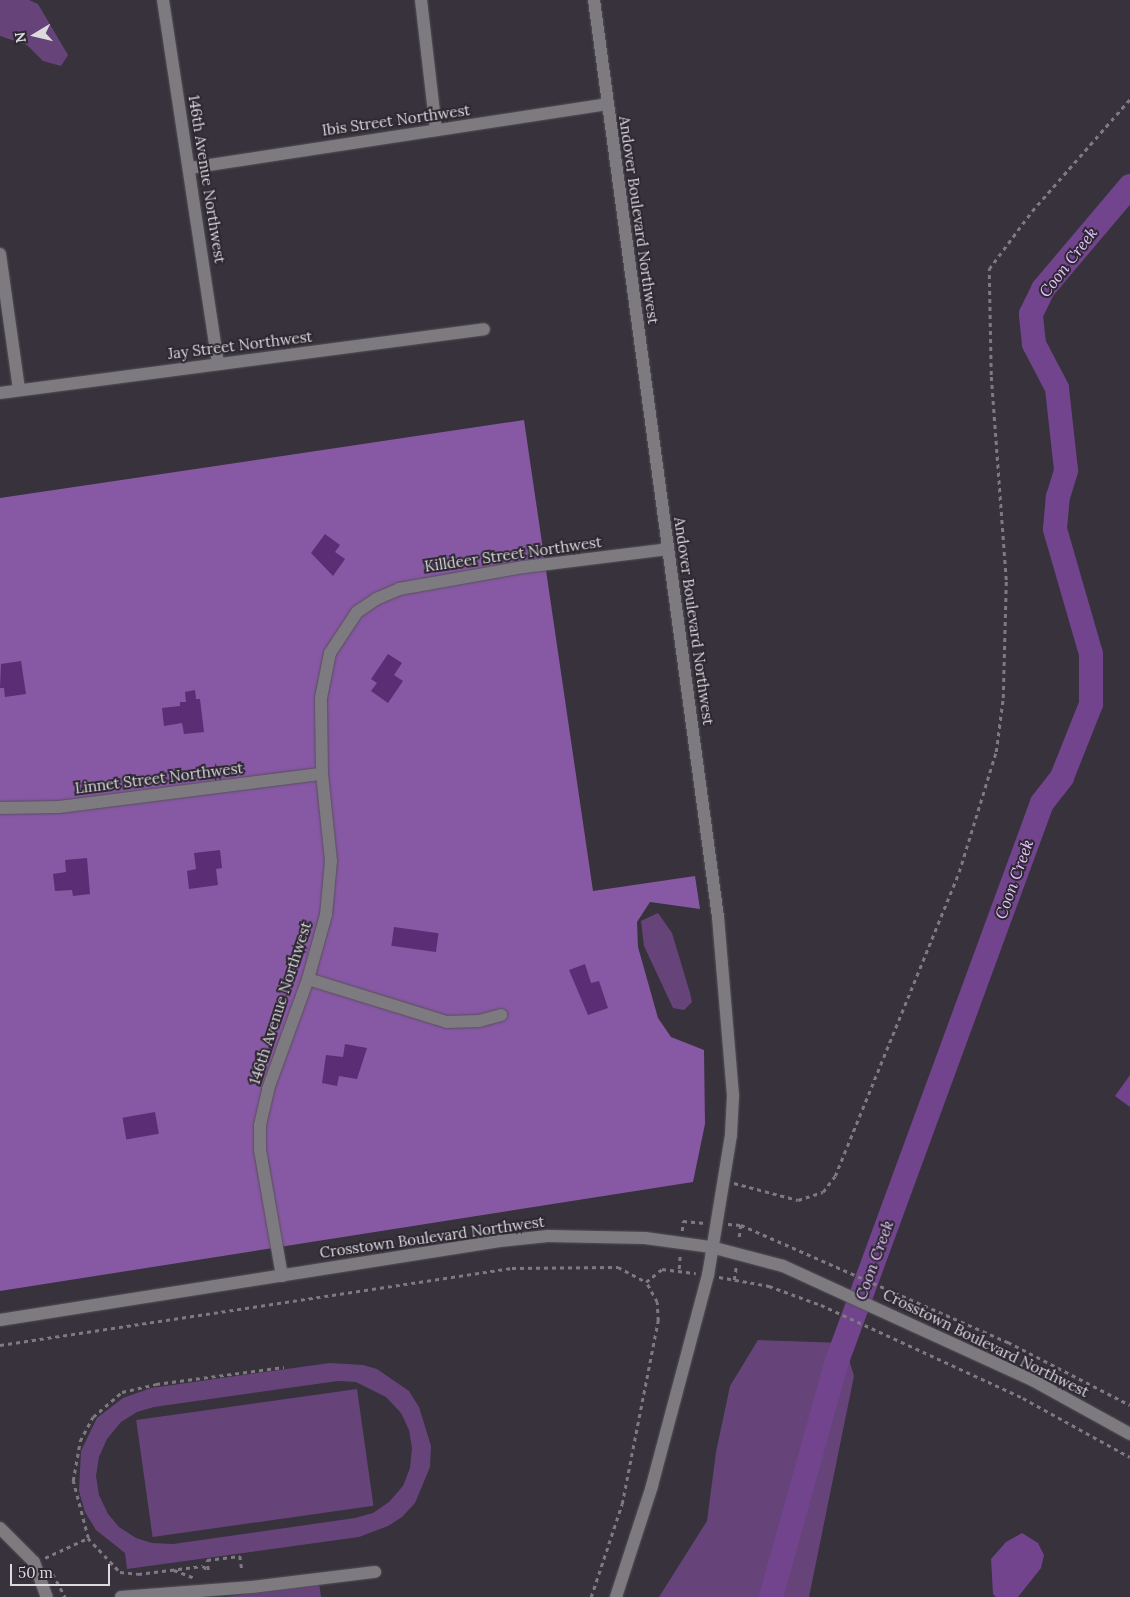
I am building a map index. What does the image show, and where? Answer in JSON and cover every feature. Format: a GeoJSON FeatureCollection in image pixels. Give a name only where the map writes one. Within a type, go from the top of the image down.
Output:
{"type":"FeatureCollection","features":[{"type":"Feature","properties":{"kind":"street","name":"146th Avenue Northwest"},"geometry":{"type":"LineString","coordinates":[[163,0],[190,168],[218,363]]}},
{"type":"Feature","properties":{"kind":"street"},"geometry":{"type":"LineString","coordinates":[[421,0],[436,130]]}},
{"type":"Feature","properties":{"kind":"street","name":"Andover Boulevard Northwest"},"geometry":{"type":"LineString","coordinates":[[594,0],[606,104],[718,917],[732,1096],[731,1136],[722,1180],[708,1275],[652,1486],[616,1597]]}},
{"type":"Feature","properties":{"kind":"street","name":"Ibis Street Northwest"},"geometry":{"type":"LineString","coordinates":[[190,168],[606,104]]}},
{"type":"Feature","properties":{"kind":"street"},"geometry":{"type":"LineString","coordinates":[[0,254],[19,390]]}},
{"type":"Feature","properties":{"kind":"street","name":"Jay Street Northwest"},"geometry":{"type":"LineString","coordinates":[[0,393],[218,363],[242,363],[484,329]]}},
{"type":"Feature","properties":{"kind":"street","name":"Killdeer Street Northwest"},"geometry":{"type":"LineString","coordinates":[[367,604],[386,593],[420,583],[668,548]]}},
{"type":"Feature","properties":{"kind":"street","name":"146th Avenue Northwest"},"geometry":{"type":"LineString","coordinates":[[282,1276],[260,1150],[260,1125],[268,1089],[308,979],[329,893],[331,852],[322,774],[321,698],[324,672],[343,630],[367,604]]}},
{"type":"Feature","properties":{"kind":"street","name":"Linnet Street Northwest"},"geometry":{"type":"LineString","coordinates":[[0,808],[59,807],[322,774]]}},
{"type":"Feature","properties":{"kind":"street"},"geometry":{"type":"LineString","coordinates":[[308,979],[447,1022],[479,1021],[501,1015]]}},
{"type":"Feature","properties":{"kind":"street","name":"Crosstown Boulevard Northwest"},"geometry":{"type":"LineString","coordinates":[[0,1320],[500,1241],[548,1236],[644,1238],[756,1257],[828,1286],[1034,1381],[1130,1434]]}},
{"type":"Feature","properties":{"kind":"street"},"geometry":{"type":"LineString","coordinates":[[0,1528],[34,1562],[47,1597]]}},
{"type":"Feature","properties":{"kind":"street"},"geometry":{"type":"LineString","coordinates":[[120,1597],[252,1587],[375,1572]]}},
{"type":"Feature","properties":{"kind":"path"},"geometry":{"type":"LineString","coordinates":[[722,1180],[798,1200],[823,1192],[835,1176],[959,872],[996,752],[1003,698],[1006,580],[991,375],[989,269],[1032,211],[1130,99]]}},
{"type":"Feature","properties":{"kind":"path"},"geometry":{"type":"LineString","coordinates":[[741,1225],[1008,1342],[1130,1405]]}},
{"type":"Feature","properties":{"kind":"path"},"geometry":{"type":"LineString","coordinates":[[0,1345],[512,1268],[618,1267],[646,1282],[657,1302],[658,1321],[622,1504],[591,1597]]}},
{"type":"Feature","properties":{"kind":"path"},"geometry":{"type":"LineString","coordinates":[[646,1282],[662,1269],[770,1286],[821,1305],[1023,1398],[1130,1457]]}},
{"type":"Feature","properties":{"kind":"path"},"geometry":{"type":"LineString","coordinates":[[242,1571],[240,1556],[207,1560],[208,1570],[203,1566],[138,1574],[120,1572],[88,1538],[73,1481],[80,1441],[93,1417],[122,1392],[156,1384],[284,1367]]}},
{"type":"Feature","properties":{"kind":"path"},"geometry":{"type":"LineString","coordinates":[[43,1559],[88,1538]]}},
{"type":"Feature","properties":{"kind":"path"},"geometry":{"type":"LineString","coordinates":[[173,1569],[196,1578]]}},
{"type":"Feature","properties":{"kind":"shaded area"},"geometry":{"type":"Polygon","coordinates":[[[0,0],[29,0],[38,4],[68,55],[61,66],[43,61],[27,45],[0,36],[0,0]]]}},
{"type":"Feature","properties":{"kind":"shaded area"},"geometry":{"type":"Polygon","coordinates":[[[524,420],[593,891],[695,876],[700,909],[650,902],[637,922],[638,947],[658,1018],[671,1037],[704,1050],[705,1124],[693,1182],[0,1291],[0,498],[524,420]]]}},
{"type":"Feature","properties":{"kind":"shaded area"},"geometry":{"type":"Polygon","coordinates":[[[658,913],[672,933],[690,993],[692,1002],[684,1010],[673,1008],[644,946],[641,921],[658,913]]]}},
{"type":"Feature","properties":{"kind":"shaded area"},"geometry":{"type":"Polygon","coordinates":[[[1130,1075],[1130,1107],[1115,1096],[1130,1075]]]}},
{"type":"Feature","properties":{"kind":"shaded area"},"geometry":{"type":"Polygon","coordinates":[[[758,1340],[844,1343],[854,1376],[809,1597],[659,1597],[707,1521],[716,1452],[730,1386],[758,1340]]]}},
{"type":"Feature","properties":{"kind":"shaded area"},"geometry":{"type":"Polygon","coordinates":[[[330,1363],[363,1365],[377,1369],[409,1391],[419,1407],[431,1446],[430,1467],[415,1503],[402,1517],[388,1526],[359,1537],[127,1569],[125,1553],[96,1530],[85,1512],[79,1491],[81,1451],[97,1418],[123,1398],[151,1388],[330,1363]],[[338,1381],[154,1407],[137,1412],[121,1422],[107,1439],[99,1457],[96,1476],[99,1495],[108,1514],[119,1527],[136,1538],[152,1543],[173,1544],[355,1518],[373,1513],[389,1502],[403,1486],[410,1468],[412,1448],[409,1430],[401,1413],[386,1397],[356,1382],[338,1381]]]}},
{"type":"Feature","properties":{"kind":"shaded area"},"geometry":{"type":"Polygon","coordinates":[[[357,1389],[373,1506],[153,1537],[136,1420],[357,1389]]]}},
{"type":"Feature","properties":{"kind":"shaded area"},"geometry":{"type":"Polygon","coordinates":[[[1022,1533],[1038,1543],[1044,1555],[1041,1568],[1018,1597],[996,1597],[993,1594],[991,1559],[1006,1542],[1022,1533]]]}},
{"type":"Feature","properties":{"kind":"shaded area"},"geometry":{"type":"Polygon","coordinates":[[[319,1583],[321,1597],[226,1597],[319,1583]]]}},
{"type":"Feature","properties":{"kind":"building"},"geometry":{"type":"Polygon","coordinates":[[[325,534],[340,545],[335,552],[345,559],[333,576],[311,553],[325,534]]]}},
{"type":"Feature","properties":{"kind":"building"},"geometry":{"type":"Polygon","coordinates":[[[388,654],[402,663],[394,675],[403,681],[388,703],[371,691],[377,683],[371,679],[388,654]]]}},
{"type":"Feature","properties":{"kind":"building"},"geometry":{"type":"Polygon","coordinates":[[[21,661],[26,694],[5,697],[4,688],[0,688],[1,664],[21,661]]]}},
{"type":"Feature","properties":{"kind":"building"},"geometry":{"type":"Polygon","coordinates":[[[195,690],[196,699],[200,699],[204,732],[184,734],[182,723],[164,726],[162,708],[180,706],[180,702],[186,702],[185,692],[195,690]]]}},
{"type":"Feature","properties":{"kind":"building"},"geometry":{"type":"Polygon","coordinates":[[[220,850],[222,868],[216,869],[218,885],[189,889],[187,871],[196,869],[194,853],[220,850]]]}},
{"type":"Feature","properties":{"kind":"building"},"geometry":{"type":"Polygon","coordinates":[[[87,858],[90,894],[73,896],[72,890],[55,891],[53,874],[66,872],[65,860],[87,858]]]}},
{"type":"Feature","properties":{"kind":"building"},"geometry":{"type":"Polygon","coordinates":[[[394,927],[439,933],[436,952],[391,946],[394,927]]]}},
{"type":"Feature","properties":{"kind":"building"},"geometry":{"type":"Polygon","coordinates":[[[585,964],[591,983],[599,981],[608,1008],[588,1015],[569,970],[585,964]]]}},
{"type":"Feature","properties":{"kind":"building"},"geometry":{"type":"Polygon","coordinates":[[[345,1044],[367,1048],[357,1079],[339,1076],[337,1086],[322,1083],[326,1055],[343,1057],[345,1044]]]}},
{"type":"Feature","properties":{"kind":"building"},"geometry":{"type":"Polygon","coordinates":[[[155,1112],[159,1134],[126,1139],[123,1118],[155,1112]]]}},
{"type":"Feature","properties":{"kind":"waterway","name":"Coon Creek"},"geometry":{"type":"LineString","coordinates":[[771,1597],[837,1361],[1042,803],[1062,777],[1091,704],[1091,654],[1055,529],[1058,497],[1066,470],[1057,388],[1034,344],[1031,314],[1043,289],[1130,186]]}}]}
